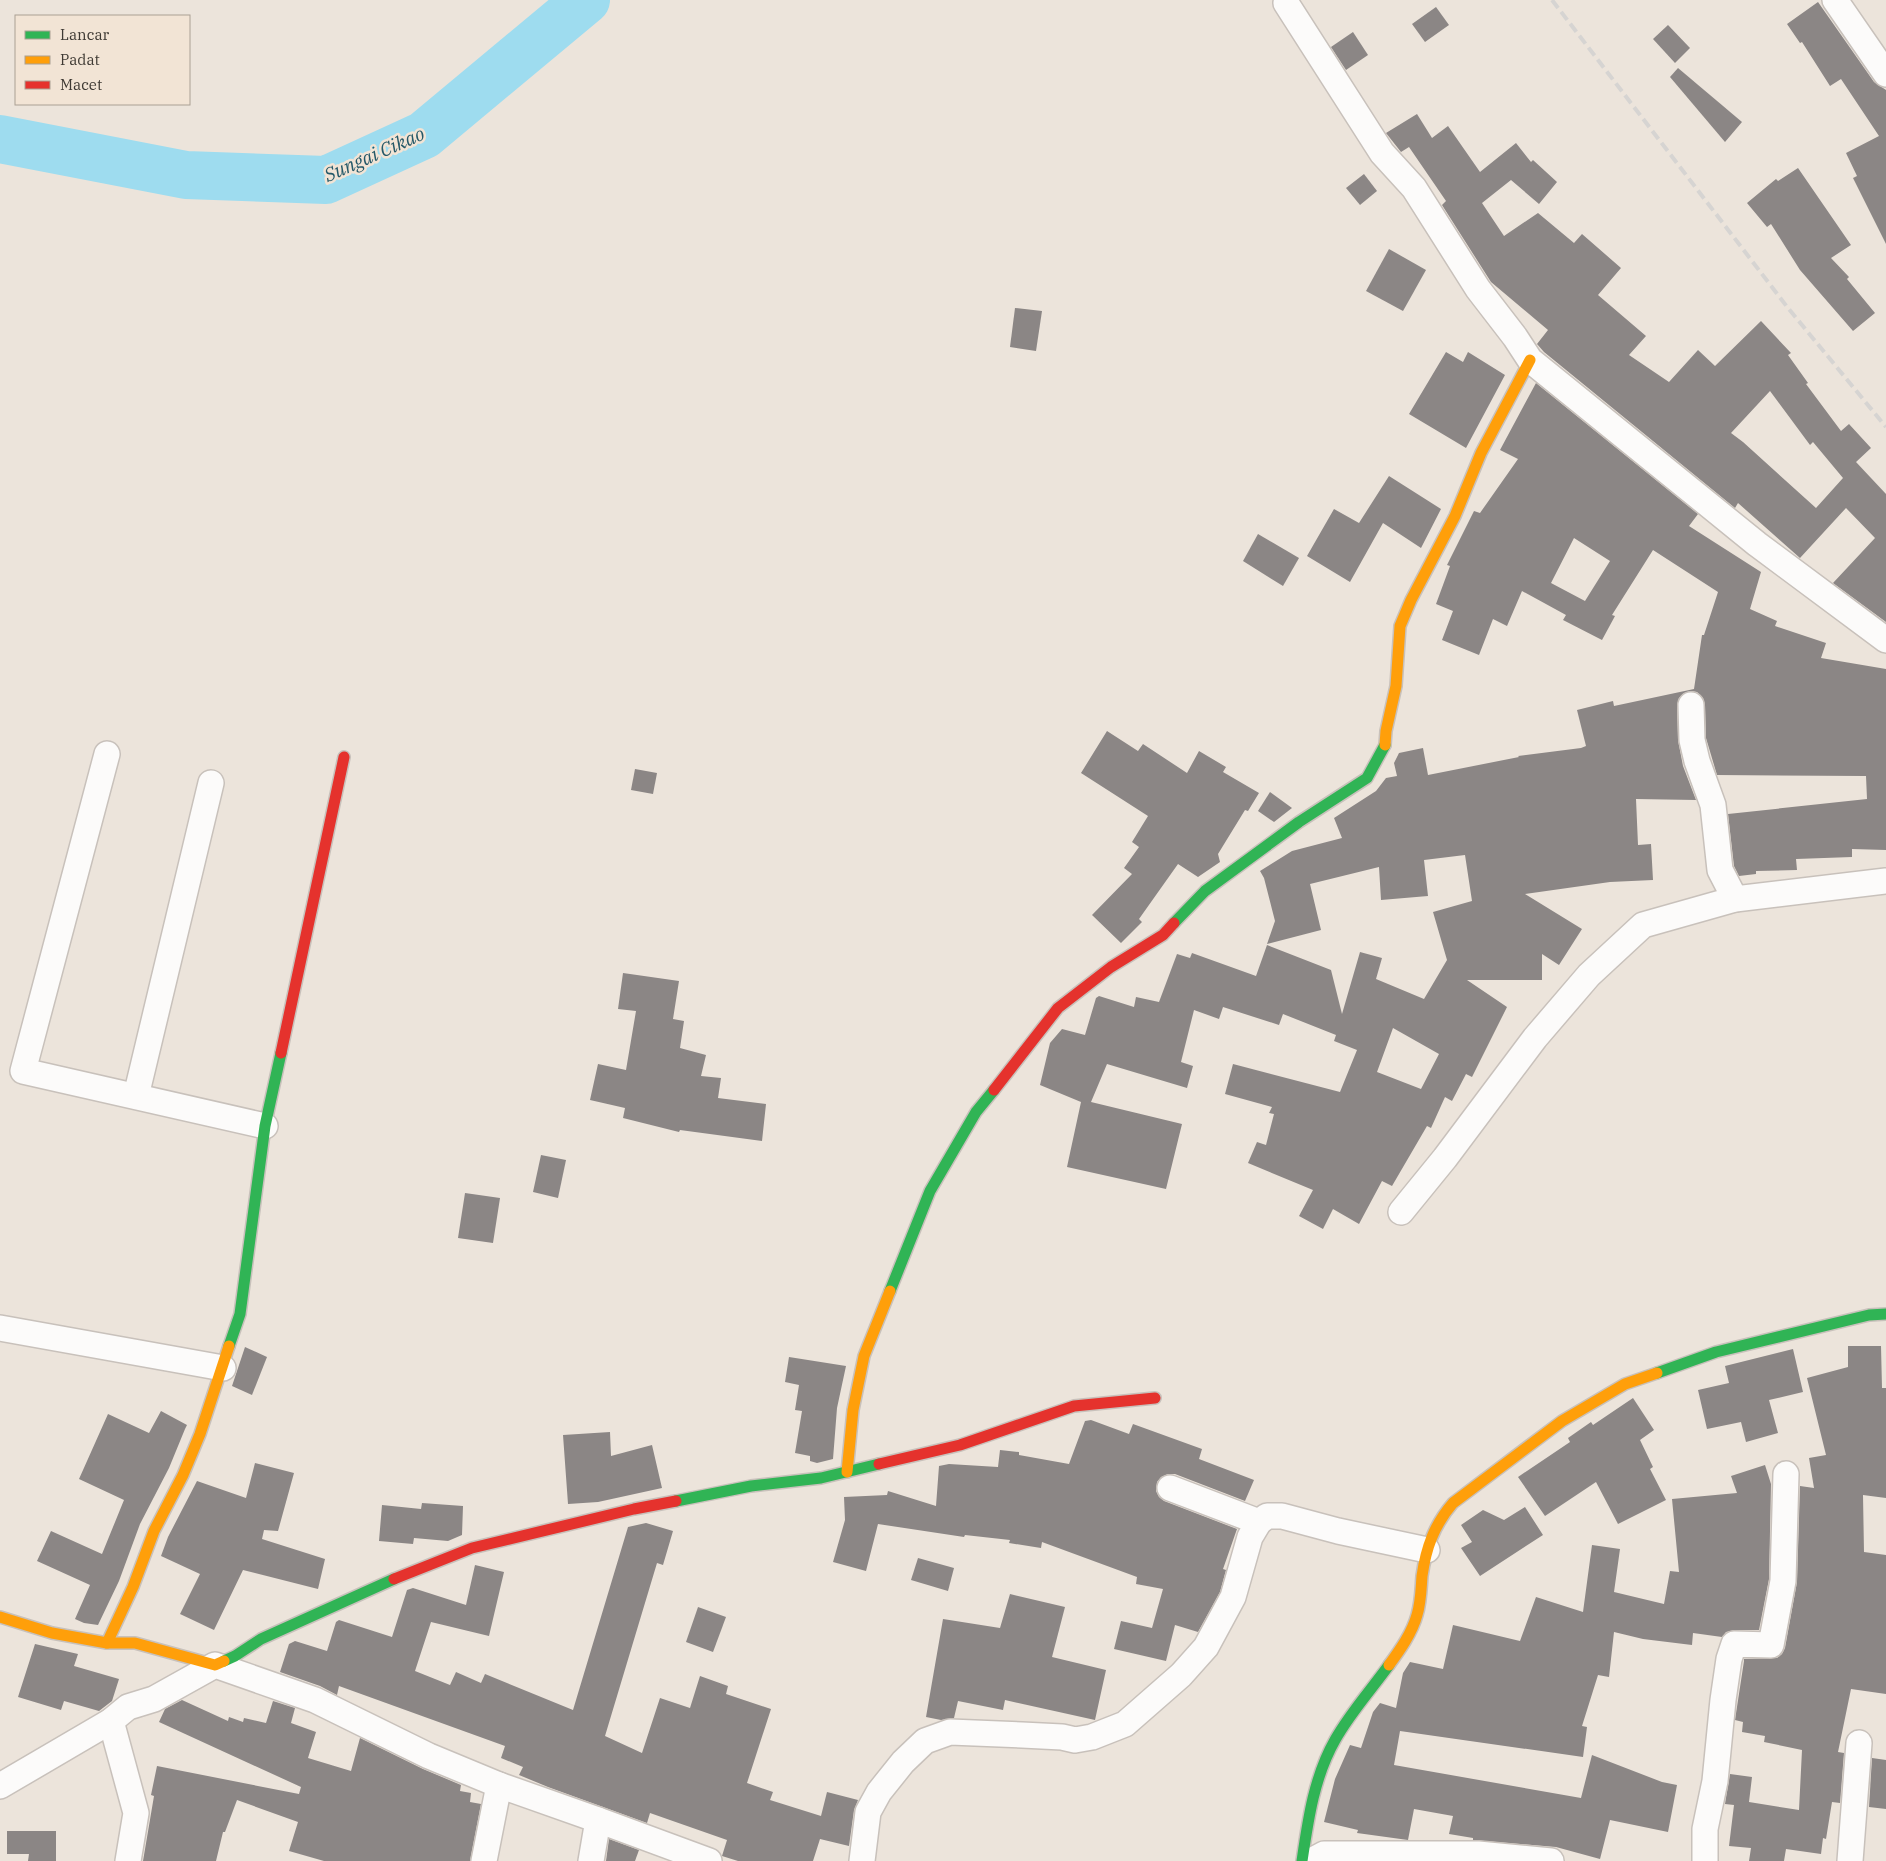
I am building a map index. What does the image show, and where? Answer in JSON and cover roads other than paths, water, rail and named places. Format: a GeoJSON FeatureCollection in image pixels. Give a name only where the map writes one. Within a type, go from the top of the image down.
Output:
{"type":"FeatureCollection","features":[{"type":"Feature","properties":{"kind":"street"},"geometry":{"type":"LineString","coordinates":[[1835,0],[1886,74]]}},
{"type":"Feature","properties":{"kind":"street"},"geometry":{"type":"LineString","coordinates":[[1286,3],[1382,153],[1414,188],[1478,289],[1530,360],[1757,544],[1886,640]]}},
{"type":"Feature","properties":{"kind":"street"},"geometry":{"type":"LineString","coordinates":[[847,1472],[852,1410],[864,1356],[930,1190],[976,1112],[1058,1008],[1111,966],[1163,935],[1205,891],[1299,822],[1372,773],[1386,744],[1386,731],[1396,686],[1400,626],[1411,600],[1455,516],[1481,453],[1530,360]]}},
{"type":"Feature","properties":{"kind":"street"},"geometry":{"type":"LineString","coordinates":[[1691,705],[1692,740],[1697,761],[1713,805],[1720,870],[1735,899]]}},
{"type":"Feature","properties":{"kind":"street"},"geometry":{"type":"LineString","coordinates":[[107,754],[23,1071],[265,1126]]}},
{"type":"Feature","properties":{"kind":"street"},"geometry":{"type":"LineString","coordinates":[[107,1643],[133,1587],[154,1531],[183,1475],[200,1434],[240,1314],[265,1126],[344,757]]}},
{"type":"Feature","properties":{"kind":"street"},"geometry":{"type":"LineString","coordinates":[[136,1096],[211,783]]}},
{"type":"Feature","properties":{"kind":"street"},"geometry":{"type":"LineString","coordinates":[[1401,1212],[1445,1158],[1534,1038],[1589,976],[1643,925],[1735,899],[1886,881]]}},
{"type":"Feature","properties":{"kind":"street"},"geometry":{"type":"LineString","coordinates":[[1302,1861],[1310,1808],[1323,1763],[1343,1727],[1387,1668],[1408,1636],[1417,1617],[1426,1550],[1440,1517],[1454,1503],[1562,1421],[1625,1384],[1716,1352],[1869,1315],[1886,1314]]}},
{"type":"Feature","properties":{"kind":"street"},"geometry":{"type":"LineString","coordinates":[[0,1328],[223,1368]]}},
{"type":"Feature","properties":{"kind":"street"},"geometry":{"type":"LineString","coordinates":[[0,1786],[111,1721],[128,1707],[154,1699],[214,1665],[235,1656],[261,1639],[385,1582],[472,1548],[634,1509],[751,1486],[821,1478],[847,1472],[960,1445],[1074,1406],[1155,1398]]}},
{"type":"Feature","properties":{"kind":"street"},"geometry":{"type":"LineString","coordinates":[[1705,1861],[1705,1829],[1715,1781],[1729,1659],[1734,1644],[1771,1645],[1784,1581],[1786,1474]]}},
{"type":"Feature","properties":{"kind":"street"},"geometry":{"type":"LineString","coordinates":[[1170,1488],[1259,1522]]}},
{"type":"Feature","properties":{"kind":"street"},"geometry":{"type":"LineString","coordinates":[[862,1861],[868,1812],[879,1792],[903,1762],[925,1741],[950,1732],[1022,1734],[1062,1737],[1075,1740],[1092,1737],[1125,1724],[1181,1675],[1206,1646],[1233,1597],[1250,1537],[1259,1522],[1267,1516],[1282,1516],[1338,1531],[1426,1550]]}},
{"type":"Feature","properties":{"kind":"street"},"geometry":{"type":"LineString","coordinates":[[0,1617],[52,1633],[107,1643],[135,1643],[214,1665],[315,1700],[429,1756],[499,1785],[708,1861]]}},
{"type":"Feature","properties":{"kind":"street"},"geometry":{"type":"LineString","coordinates":[[111,1721],[136,1813],[128,1861]]}},
{"type":"Feature","properties":{"kind":"street"},"geometry":{"type":"LineString","coordinates":[[1850,1861],[1860,1743]]}},
{"type":"Feature","properties":{"kind":"street"},"geometry":{"type":"LineString","coordinates":[[484,1861],[499,1785]]}},
{"type":"Feature","properties":{"kind":"street"},"geometry":{"type":"LineString","coordinates":[[591,1861],[598,1820]]}},
{"type":"Feature","properties":{"kind":"street"},"geometry":{"type":"LineString","coordinates":[[1311,1861],[1324,1854],[1478,1854],[1550,1861]]}},
{"type":"Feature","properties":{"kind":"waterway","name":"Sungai Cikao"},"geometry":{"type":"LineString","coordinates":[[0,139],[186,175],[326,180],[424,135],[586,0]]}},
{"type":"Feature","properties":{"kind":"railway"},"geometry":{"type":"LineString","coordinates":[[1552,0],[1788,308],[1886,427]]}}]}
